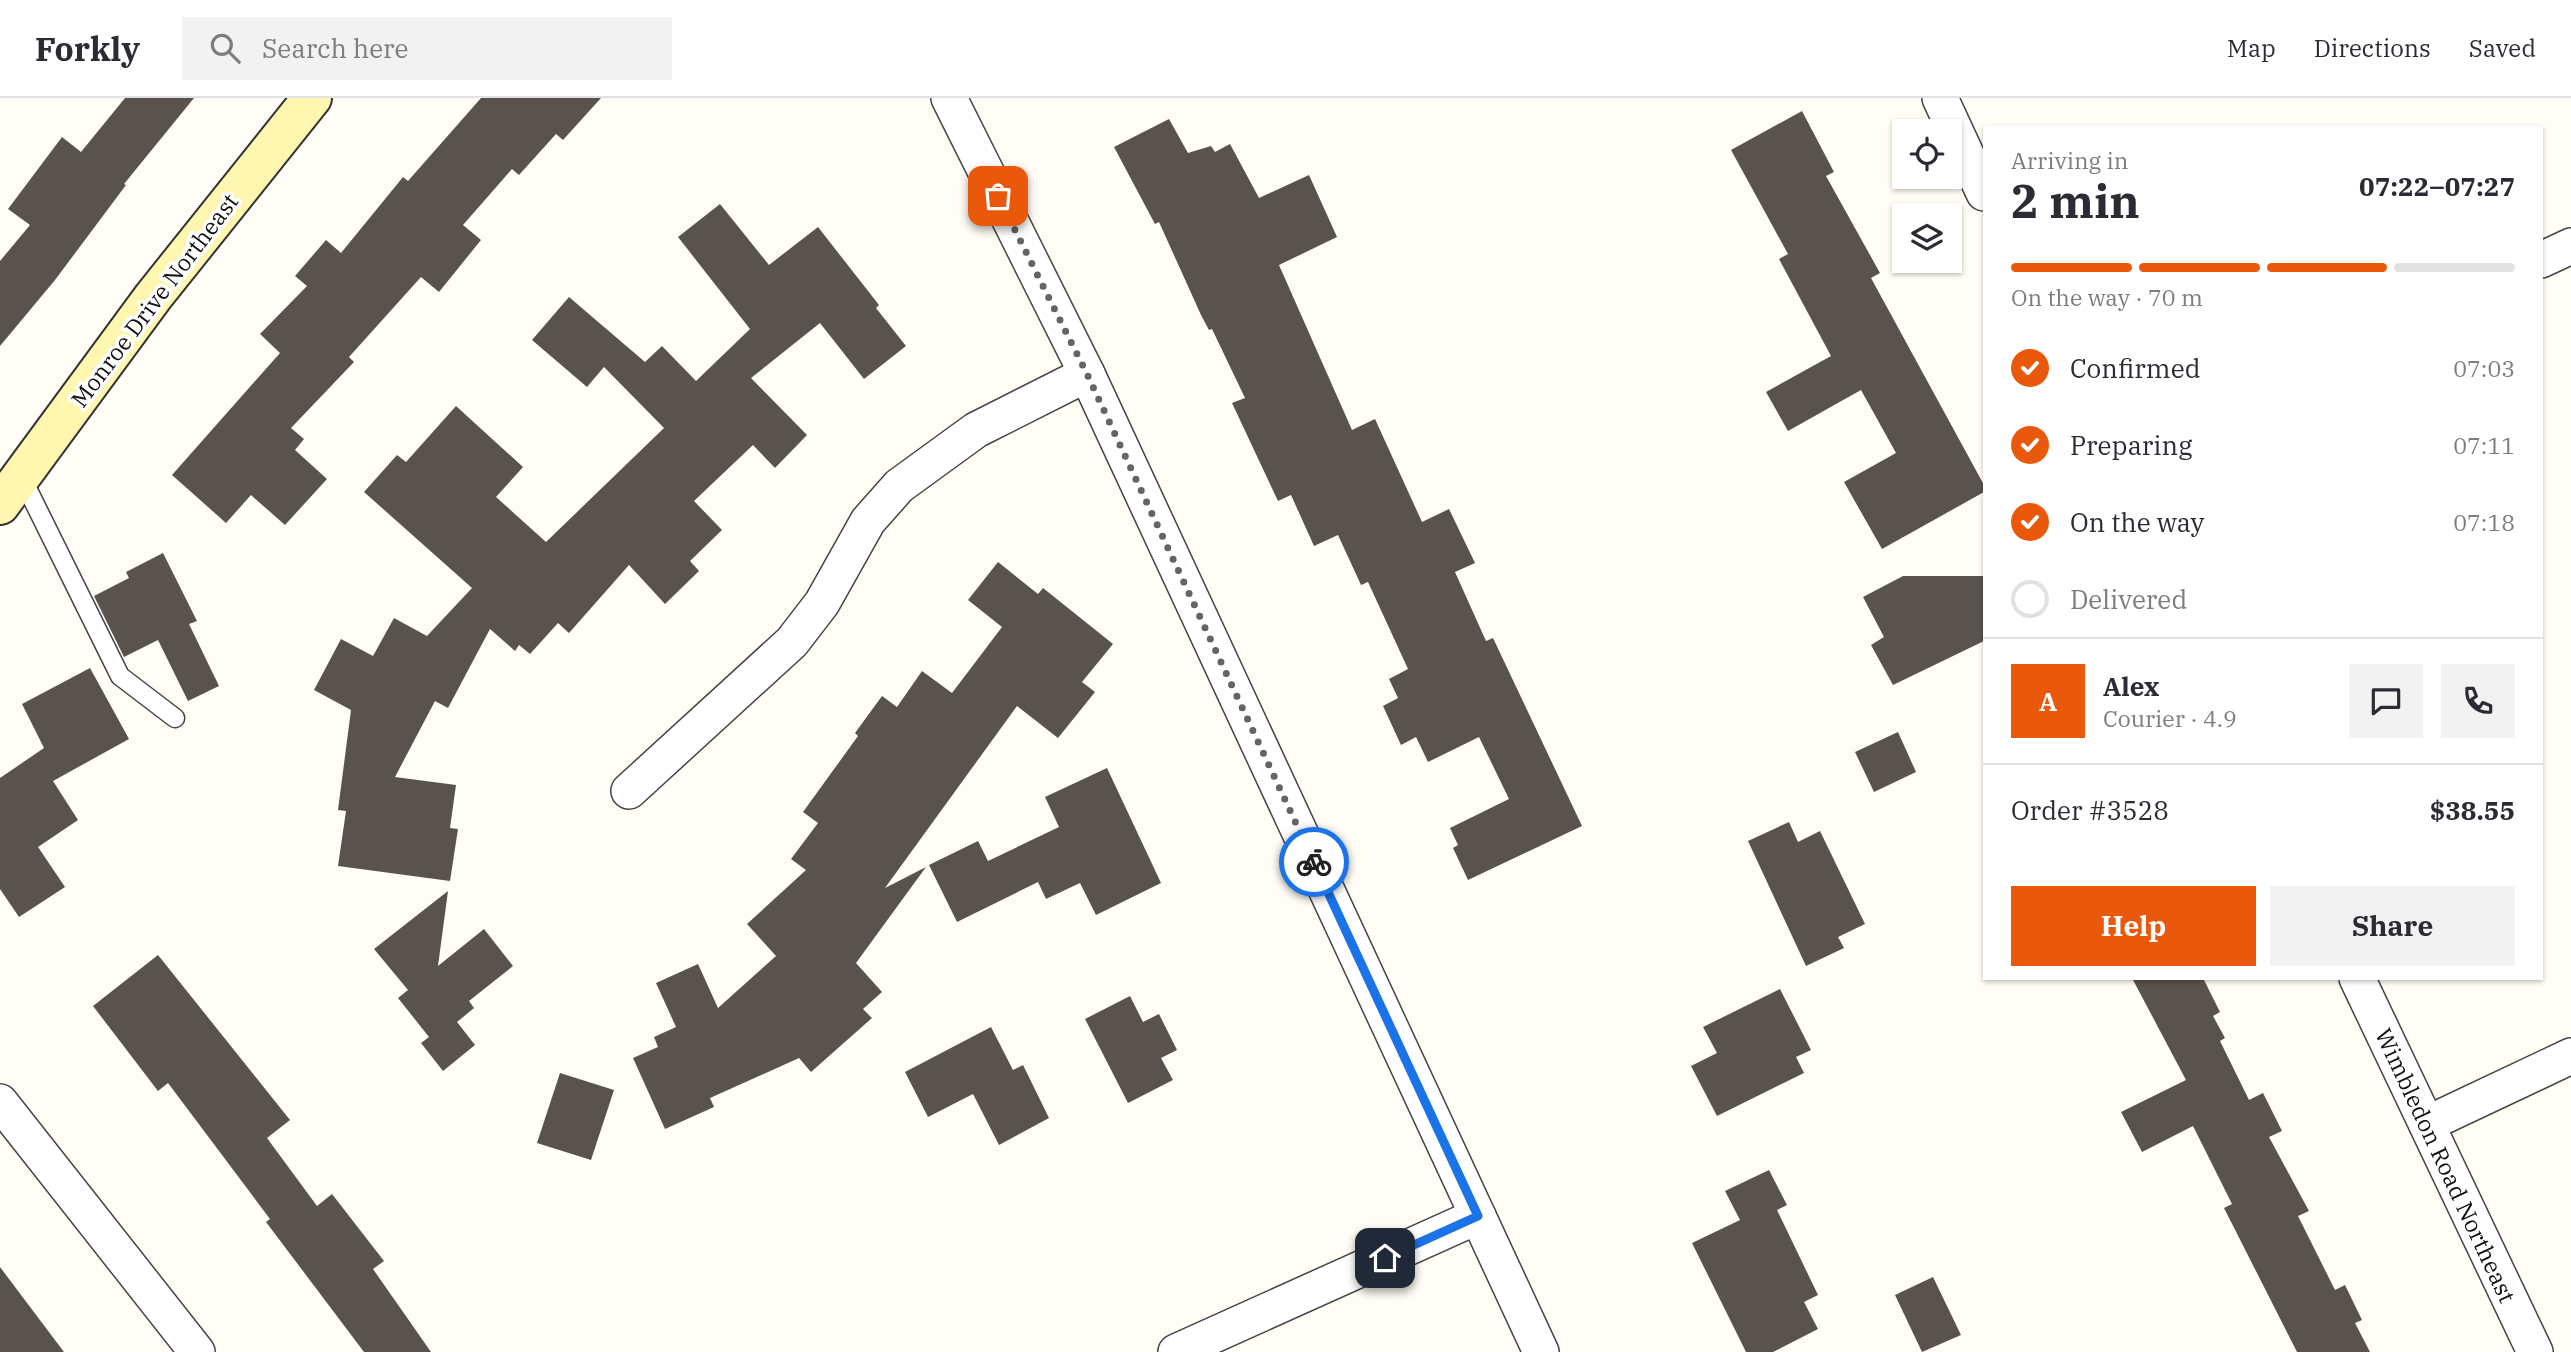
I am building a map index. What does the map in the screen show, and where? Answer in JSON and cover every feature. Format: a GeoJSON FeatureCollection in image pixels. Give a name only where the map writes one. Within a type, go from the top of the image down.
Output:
{"type":"FeatureCollection","features":[{"type":"Feature","properties":{"kind":"main road","name":"Monroe Drive Northeast"},"geometry":{"type":"LineString","coordinates":[[11,491],[153,297],[312,98]]}},
{"type":"Feature","properties":{"kind":"street"},"geometry":{"type":"LineString","coordinates":[[949,98],[1087,374],[1541,1352]]}},
{"type":"Feature","properties":{"kind":"street"},"geometry":{"type":"LineString","coordinates":[[1940,98],[1983,191]]}},
{"type":"Feature","properties":{"kind":"street"},"geometry":{"type":"LineString","coordinates":[[2543,259],[2571,246]]}},
{"type":"Feature","properties":{"kind":"street"},"geometry":{"type":"LineString","coordinates":[[629,791],[792,642],[822,603],[868,521],[899,486],[976,430],[1087,374]]}},
{"type":"Feature","properties":{"kind":"street","name":"Wimbledon Road Northeast"},"geometry":{"type":"LineString","coordinates":[[2358,980],[2535,1352]]}},
{"type":"Feature","properties":{"kind":"street"},"geometry":{"type":"LineString","coordinates":[[2427,1124],[2571,1056]]}},
{"type":"Feature","properties":{"kind":"street"},"geometry":{"type":"LineString","coordinates":[[0,1102],[197,1352]]}},
{"type":"Feature","properties":{"kind":"street"},"geometry":{"type":"LineString","coordinates":[[1176,1352],[1478,1216]]}},
{"type":"Feature","properties":{"kind":"lane"},"geometry":{"type":"LineString","coordinates":[[11,491],[120,676],[175,718]]}},
{"type":"Feature","properties":{"kind":"building"},"geometry":{"type":"Polygon","coordinates":[[[125,98],[194,98],[124,184],[126,185],[55,280],[0,346],[0,261],[30,225],[8,209],[62,137],[81,152],[125,98]]]}},
{"type":"Feature","properties":{"kind":"building"},"geometry":{"type":"Polygon","coordinates":[[[481,98],[601,98],[563,140],[556,134],[519,175],[512,169],[463,225],[481,240],[439,292],[421,277],[349,357],[354,362],[291,428],[304,439],[295,450],[327,479],[285,525],[251,495],[226,523],[172,475],[280,353],[260,334],[307,286],[295,276],[326,240],[341,253],[403,177],[408,181],[481,98]]]}},
{"type":"Feature","properties":{"kind":"building"},"geometry":{"type":"Polygon","coordinates":[[[1802,111],[1834,172],[1826,176],[1880,273],[1871,278],[1983,483],[1983,493],[1882,549],[1844,482],[1896,453],[1861,390],[1788,431],[1766,392],[1831,356],[1779,259],[1788,254],[1731,150],[1802,111]]]}},
{"type":"Feature","properties":{"kind":"building"},"geometry":{"type":"Polygon","coordinates":[[[1169,119],[1188,153],[1211,146],[1215,152],[1230,144],[1259,198],[1309,175],[1337,237],[1279,265],[1352,430],[1375,419],[1422,522],[1449,509],[1475,563],[1455,572],[1486,641],[1493,638],[1582,826],[1468,880],[1453,848],[1458,845],[1450,828],[1509,799],[1479,737],[1428,762],[1416,737],[1401,745],[1383,706],[1398,698],[1389,679],[1408,669],[1368,582],[1361,585],[1338,535],[1314,546],[1291,495],[1278,501],[1232,403],[1245,398],[1212,329],[1209,330],[1201,315],[1159,222],[1155,224],[1114,147],[1169,119]]]}},
{"type":"Feature","properties":{"kind":"building"},"geometry":{"type":"Polygon","coordinates":[[[720,204],[769,265],[818,227],[879,305],[876,308],[906,346],[864,379],[820,323],[751,378],[807,435],[775,468],[753,445],[694,501],[722,530],[690,561],[699,571],[665,604],[629,565],[569,633],[558,623],[530,654],[519,645],[515,651],[490,629],[448,708],[435,701],[395,777],[456,785],[450,828],[458,829],[450,881],[338,866],[346,811],[338,810],[351,710],[314,690],[341,639],[373,656],[394,618],[427,636],[472,588],[364,492],[397,455],[406,462],[456,406],[523,467],[496,497],[546,542],[664,428],[604,367],[587,387],[532,340],[569,297],[645,362],[662,346],[696,381],[750,329],[678,237],[720,204]]]}},
{"type":"Feature","properties":{"kind":"building"},"geometry":{"type":"Polygon","coordinates":[[[163,553],[197,621],[189,624],[219,686],[188,701],[158,640],[124,657],[94,596],[129,578],[126,572],[163,553]]]}},
{"type":"Feature","properties":{"kind":"building"},"geometry":{"type":"Polygon","coordinates":[[[998,562],[1038,594],[1043,588],[1113,644],[1082,682],[1095,692],[1058,738],[1017,706],[885,888],[926,867],[856,963],[882,992],[863,1009],[872,1018],[811,1072],[799,1058],[710,1098],[714,1107],[665,1129],[633,1058],[658,1047],[654,1037],[676,1027],[656,983],[698,964],[718,1008],[776,956],[747,924],[806,870],[791,859],[818,823],[803,812],[858,736],[855,733],[882,696],[897,707],[922,671],[952,693],[1002,627],[968,600],[998,562]]]}},
{"type":"Feature","properties":{"kind":"building"},"geometry":{"type":"Polygon","coordinates":[[[1903,576],[1983,576],[1983,641],[1893,685],[1871,645],[1884,637],[1863,597],[1903,576]]]}},
{"type":"Feature","properties":{"kind":"building"},"geometry":{"type":"Polygon","coordinates":[[[90,668],[129,739],[53,781],[78,820],[38,847],[65,887],[19,917],[0,889],[0,778],[44,748],[22,704],[90,668]]]}},
{"type":"Feature","properties":{"kind":"building"},"geometry":{"type":"Polygon","coordinates":[[[1898,732],[1916,772],[1874,792],[1855,752],[1898,732]]]}},
{"type":"Feature","properties":{"kind":"building"},"geometry":{"type":"Polygon","coordinates":[[[1107,768],[1161,883],[1096,915],[1080,883],[1046,899],[1038,882],[957,922],[929,865],[978,841],[988,861],[1059,827],[1045,797],[1107,768]]]}},
{"type":"Feature","properties":{"kind":"building"},"geometry":{"type":"Polygon","coordinates":[[[1789,822],[1798,842],[1820,831],[1865,924],[1838,937],[1844,948],[1806,966],[1748,841],[1789,822]]]}},
{"type":"Feature","properties":{"kind":"building"},"geometry":{"type":"Polygon","coordinates":[[[448,891],[438,966],[484,929],[513,966],[469,1001],[474,1008],[457,1022],[475,1045],[443,1071],[421,1043],[429,1037],[398,998],[408,990],[374,949],[448,891]]]}},
{"type":"Feature","properties":{"kind":"building"},"geometry":{"type":"Polygon","coordinates":[[[158,955],[290,1120],[267,1138],[317,1206],[332,1194],[384,1261],[373,1269],[431,1352],[364,1352],[266,1222],[270,1219],[168,1083],[158,1091],[93,1006],[158,955]]]}},
{"type":"Feature","properties":{"kind":"building"},"geometry":{"type":"Polygon","coordinates":[[[2133,980],[2204,980],[2220,1012],[2213,1016],[2225,1038],[2220,1041],[2249,1100],[2263,1093],[2282,1131],[2269,1137],[2309,1211],[2298,1216],[2335,1290],[2345,1285],[2362,1320],[2355,1323],[2370,1352],[2297,1352],[2224,1208],[2232,1204],[2193,1126],[2142,1152],[2121,1112],[2186,1080],[2133,980]]]}},
{"type":"Feature","properties":{"kind":"building"},"geometry":{"type":"Polygon","coordinates":[[[1780,989],[1811,1050],[1796,1057],[1804,1073],[1717,1116],[1691,1066],[1717,1053],[1703,1027],[1780,989]]]}},
{"type":"Feature","properties":{"kind":"building"},"geometry":{"type":"Polygon","coordinates":[[[1130,996],[1143,1022],[1159,1014],[1177,1050],[1161,1058],[1173,1080],[1128,1103],[1085,1019],[1130,996]]]}},
{"type":"Feature","properties":{"kind":"building"},"geometry":{"type":"Polygon","coordinates":[[[991,1027],[1013,1070],[1023,1065],[1049,1118],[999,1145],[973,1094],[928,1117],[905,1072],[991,1027]]]}},
{"type":"Feature","properties":{"kind":"building"},"geometry":{"type":"Polygon","coordinates":[[[560,1073],[614,1090],[591,1160],[537,1143],[560,1073]]]}},
{"type":"Feature","properties":{"kind":"building"},"geometry":{"type":"Polygon","coordinates":[[[1769,1170],[1787,1205],[1777,1210],[1818,1295],[1804,1302],[1818,1329],[1773,1352],[1746,1352],[1692,1243],[1740,1220],[1725,1191],[1769,1170]]]}},
{"type":"Feature","properties":{"kind":"building"},"geometry":{"type":"Polygon","coordinates":[[[0,1267],[64,1352],[0,1352],[0,1267]]]}},
{"type":"Feature","properties":{"kind":"building"},"geometry":{"type":"Polygon","coordinates":[[[1933,1277],[1961,1335],[1922,1352],[1895,1295],[1933,1277]]]}},
{"type":"Feature","properties":{"kind":"way so far"},"geometry":{"type":"LineString","coordinates":[[998,196],[1087,374],[1314,862]]}},
{"type":"Feature","properties":{"kind":"route"},"geometry":{"type":"LineString","coordinates":[[1314,862],[1478,1216],[1385,1258]]}}]}
